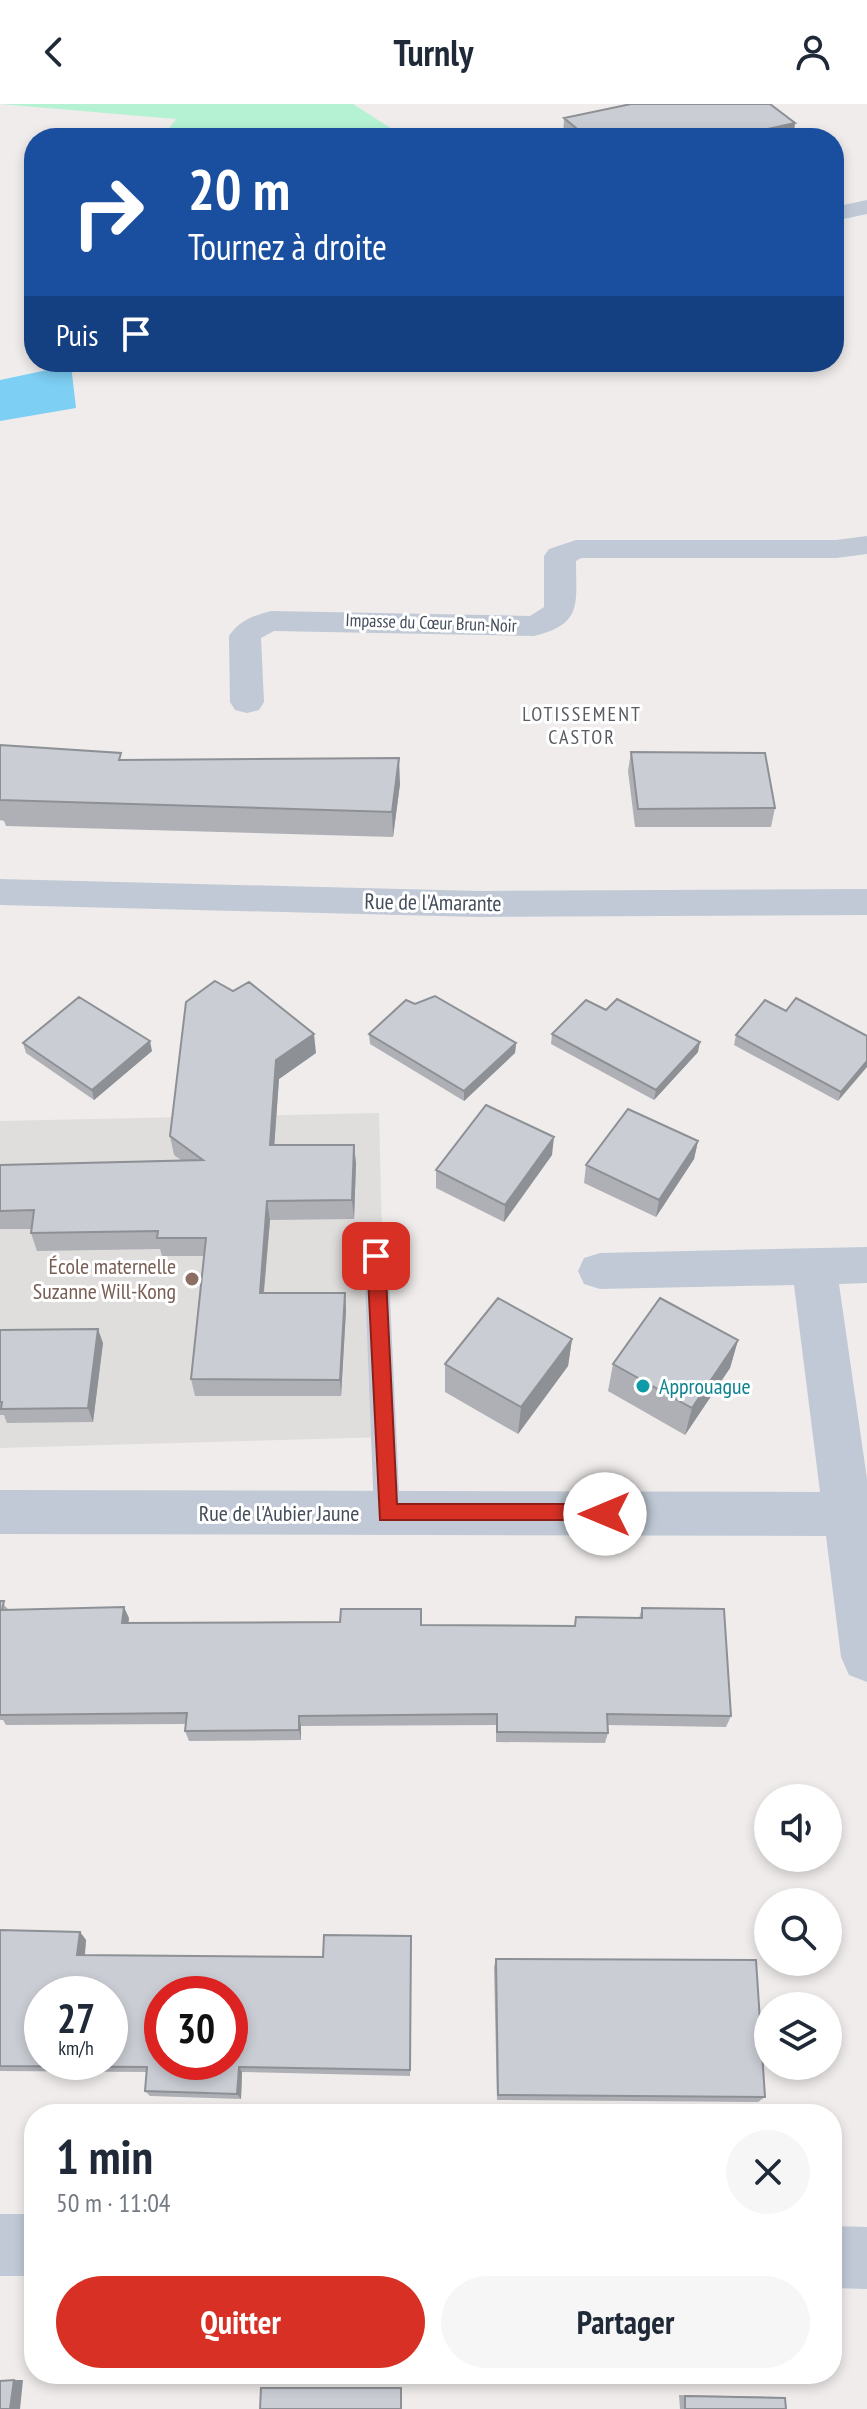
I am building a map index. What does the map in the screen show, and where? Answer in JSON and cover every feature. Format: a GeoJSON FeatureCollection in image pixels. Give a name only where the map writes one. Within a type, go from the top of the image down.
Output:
{"type":"FeatureCollection","features":[{"type":"Feature","properties":{"kind":"street"},"geometry":{"type":"LineString","coordinates":[[844,212],[867,207]]}},
{"type":"Feature","properties":{"kind":"street","name":"Impasse du Cœur Brun-Noir"},"geometry":{"type":"LineString","coordinates":[[247,702],[245,636],[254,627],[271,621],[534,626],[554,618],[560,607],[560,556],[576,549],[836,549],[867,545]]}},
{"type":"Feature","properties":{"kind":"street","name":"Rue de l'Amarante"},"geometry":{"type":"LineString","coordinates":[[0,892],[479,904],[867,902]]}},
{"type":"Feature","properties":{"kind":"street"},"geometry":{"type":"LineString","coordinates":[[814,1265],[867,1657]]}},
{"type":"Feature","properties":{"kind":"street"},"geometry":{"type":"LineString","coordinates":[[600,1271],[867,1265]]}},
{"type":"Feature","properties":{"kind":"street","name":"Rue de l'Aubier Jaune"},"geometry":{"type":"LineString","coordinates":[[0,1512],[846,1514]]}},
{"type":"Feature","properties":{"kind":"street"},"geometry":{"type":"LineString","coordinates":[[0,2245],[24,2245]]}},
{"type":"Feature","properties":{"kind":"street"},"geometry":{"type":"LineString","coordinates":[[842,2257],[867,2258]]}},
{"type":"Feature","properties":{"kind":"lane"},"geometry":{"type":"LineString","coordinates":[[376,1256],[387,1513]]}},
{"type":"Feature","properties":{"kind":"shaded area","name":"École maternelle Suzanne Will-Kong"},"geometry":{"type":"Polygon","coordinates":[[[379,1113],[387,1437],[0,1448],[0,1121],[379,1113]]]}},
{"type":"Feature","properties":{"kind":"green space"},"geometry":{"type":"Polygon","coordinates":[[[0,104],[353,104],[390,128],[169,128],[176,119],[0,104]]]}},
{"type":"Feature","properties":{"kind":"water"},"geometry":{"type":"Polygon","coordinates":[[[38,372],[72,372],[76,408],[0,421],[0,380],[38,372]]]}},
{"type":"Feature","properties":{"kind":"building"},"geometry":{"type":"Polygon","coordinates":[[[631,104],[770,104],[795,123],[772,128],[576,128],[564,118],[631,104]]]}},
{"type":"Feature","properties":{"kind":"building"},"geometry":{"type":"Polygon","coordinates":[[[0,745],[121,753],[119,760],[399,758],[392,812],[0,800],[0,745]]]}},
{"type":"Feature","properties":{"kind":"building"},"geometry":{"type":"Polygon","coordinates":[[[631,752],[765,753],[775,808],[638,809],[631,752]]]}},
{"type":"Feature","properties":{"kind":"building"},"geometry":{"type":"Polygon","coordinates":[[[215,981],[233,991],[249,982],[314,1034],[276,1060],[270,1145],[354,1145],[352,1200],[267,1201],[260,1293],[345,1293],[340,1380],[191,1379],[206,1238],[157,1238],[158,1231],[31,1233],[34,1210],[0,1211],[0,1165],[203,1160],[170,1136],[186,1002],[215,981]]]}},
{"type":"Feature","properties":{"kind":"building"},"geometry":{"type":"Polygon","coordinates":[[[435,996],[516,1043],[464,1091],[369,1034],[406,1000],[415,1004],[435,996]]]}},
{"type":"Feature","properties":{"kind":"building"},"geometry":{"type":"Polygon","coordinates":[[[79,997],[150,1041],[92,1090],[23,1043],[79,997]]]}},
{"type":"Feature","properties":{"kind":"building"},"geometry":{"type":"Polygon","coordinates":[[[796,998],[867,1036],[867,1061],[841,1092],[736,1035],[765,1000],[786,1011],[796,998]]]}},
{"type":"Feature","properties":{"kind":"building"},"geometry":{"type":"Polygon","coordinates":[[[617,999],[700,1042],[656,1090],[552,1034],[586,1000],[606,1010],[617,999]]]}},
{"type":"Feature","properties":{"kind":"building"},"geometry":{"type":"Polygon","coordinates":[[[486,1105],[554,1137],[505,1205],[436,1170],[486,1105]]]}},
{"type":"Feature","properties":{"kind":"building"},"geometry":{"type":"Polygon","coordinates":[[[628,1109],[698,1141],[659,1200],[586,1165],[628,1109]]]}},
{"type":"Feature","properties":{"kind":"building"},"geometry":{"type":"Polygon","coordinates":[[[498,1298],[572,1339],[521,1407],[445,1364],[498,1298]]]}},
{"type":"Feature","properties":{"kind":"building"},"geometry":{"type":"Polygon","coordinates":[[[660,1298],[738,1340],[692,1408],[613,1364],[660,1298]]]}},
{"type":"Feature","properties":{"kind":"building"},"geometry":{"type":"Polygon","coordinates":[[[98,1329],[88,1408],[1,1409],[0,1330],[98,1329]]]}},
{"type":"Feature","properties":{"kind":"building"},"geometry":{"type":"Polygon","coordinates":[[[0,1601],[4,1601],[2,1610],[124,1607],[122,1623],[340,1622],[341,1609],[421,1609],[421,1625],[575,1626],[576,1617],[642,1618],[642,1608],[724,1609],[731,1716],[607,1714],[608,1733],[497,1732],[497,1714],[299,1716],[299,1730],[185,1731],[187,1713],[0,1715],[0,1601]]]}},
{"type":"Feature","properties":{"kind":"building"},"geometry":{"type":"Polygon","coordinates":[[[0,1930],[80,1932],[77,1955],[323,1957],[324,1935],[411,1936],[410,2070],[248,2067],[248,1976],[144,1976],[144,2067],[128,2067],[128,1976],[24,1976],[24,2066],[0,2066],[0,1930]]]}},
{"type":"Feature","properties":{"kind":"building"},"geometry":{"type":"Polygon","coordinates":[[[496,1959],[754,1960],[758,1992],[754,1992],[754,2080],[764,2080],[765,2097],[498,2095],[496,1959]]]}},
{"type":"Feature","properties":{"kind":"building"},"geometry":{"type":"Polygon","coordinates":[[[146,2080],[238,2080],[237,2094],[145,2091],[146,2080]]]}},
{"type":"Feature","properties":{"kind":"building"},"geometry":{"type":"Polygon","coordinates":[[[14,2380],[10,2409],[0,2409],[0,2381],[14,2380]]]}},
{"type":"Feature","properties":{"kind":"building"},"geometry":{"type":"Polygon","coordinates":[[[261,2388],[401,2388],[401,2409],[260,2409],[261,2388]]]}},
{"type":"Feature","properties":{"kind":"building"},"geometry":{"type":"Polygon","coordinates":[[[685,2396],[785,2398],[786,2409],[685,2409],[685,2396]]]}},
{"type":"Feature","properties":{"kind":"place","name":"École maternelle Suzanne Will-Kong"},"geometry":{"type":"Point","coordinates":[192,1279]}},
{"type":"Feature","properties":{"kind":"place","name":"Approuague"},"geometry":{"type":"Point","coordinates":[643,1386]}},
{"type":"Feature","properties":{"kind":"district","name":"LOTISSEMENT CASTOR"},"geometry":{"type":"Point","coordinates":[582,726]}},
{"type":"Feature","properties":{"kind":"route"},"geometry":{"type":"LineString","coordinates":[[376,1256],[387,1513],[605,1514]]}}]}
